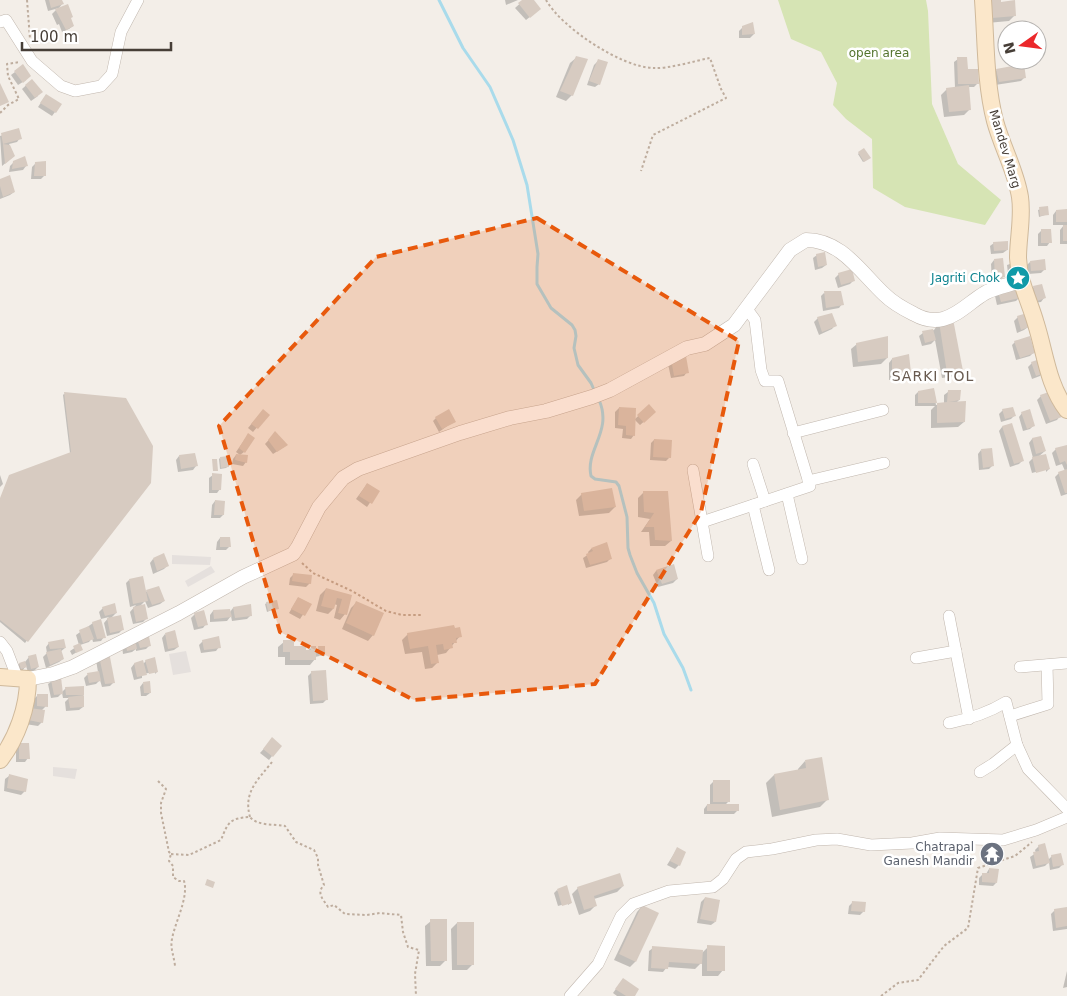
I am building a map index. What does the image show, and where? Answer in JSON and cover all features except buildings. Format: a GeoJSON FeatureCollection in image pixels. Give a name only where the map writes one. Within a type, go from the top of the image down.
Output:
{"type":"FeatureCollection","features":[{"type":"Feature","properties":{"kind":"main road","name":"Mandev Marg"},"geometry":{"type":"LineString","coordinates":[[983,0],[991,102],[995,122],[1020,196],[1018,260],[1021,281],[1036,323],[1047,367],[1067,410]]}},
{"type":"Feature","properties":{"kind":"main road"},"geometry":{"type":"LineString","coordinates":[[0,677],[22,678],[28,696],[11,745],[0,760]]}},
{"type":"Feature","properties":{"kind":"street"},"geometry":{"type":"LineString","coordinates":[[0,22],[6,20],[32,62],[61,86],[76,91],[100,86],[112,74],[121,32],[138,0]]}},
{"type":"Feature","properties":{"kind":"street"},"geometry":{"type":"LineString","coordinates":[[0,642],[22,678],[53,674],[73,667],[179,613],[255,570],[293,554],[319,507],[343,478],[349,474],[453,436],[510,418],[546,411],[592,397],[610,390],[687,348],[705,344],[734,325],[790,250],[806,240],[822,242],[833,247],[851,260],[890,300],[908,311],[931,320],[944,319],[986,292],[1021,281]]}},
{"type":"Feature","properties":{"kind":"street"},"geometry":{"type":"LineString","coordinates":[[702,522],[810,486],[778,381],[765,381],[761,370],[755,320],[747,309]]}},
{"type":"Feature","properties":{"kind":"street"},"geometry":{"type":"LineString","coordinates":[[793,433],[883,410]]}},
{"type":"Feature","properties":{"kind":"street"},"geometry":{"type":"LineString","coordinates":[[808,481],[884,463]]}},
{"type":"Feature","properties":{"kind":"street"},"geometry":{"type":"LineString","coordinates":[[753,464],[765,501]]}},
{"type":"Feature","properties":{"kind":"street"},"geometry":{"type":"LineString","coordinates":[[693,470],[708,556]]}},
{"type":"Feature","properties":{"kind":"street"},"geometry":{"type":"LineString","coordinates":[[788,494],[802,559]]}},
{"type":"Feature","properties":{"kind":"street"},"geometry":{"type":"LineString","coordinates":[[753,505],[769,570]]}},
{"type":"Feature","properties":{"kind":"street"},"geometry":{"type":"LineString","coordinates":[[949,616],[969,719]]}},
{"type":"Feature","properties":{"kind":"street"},"geometry":{"type":"LineString","coordinates":[[916,658],[956,651]]}},
{"type":"Feature","properties":{"kind":"street"},"geometry":{"type":"LineString","coordinates":[[1020,667],[1067,663]]}},
{"type":"Feature","properties":{"kind":"street"},"geometry":{"type":"LineString","coordinates":[[1010,716],[1048,704],[1047,665]]}},
{"type":"Feature","properties":{"kind":"street"},"geometry":{"type":"LineString","coordinates":[[949,723],[969,719],[1006,702],[1017,745],[1028,769],[1067,809]]}},
{"type":"Feature","properties":{"kind":"street"},"geometry":{"type":"LineString","coordinates":[[980,772],[1017,745]]}},
{"type":"Feature","properties":{"kind":"street"},"geometry":{"type":"LineString","coordinates":[[570,996],[598,964],[622,916],[632,904],[669,891],[713,887],[723,879],[736,860],[746,852],[772,850],[837,839],[871,845],[912,843],[940,838],[1003,840],[1067,817]]}},
{"type":"Feature","properties":{"kind":"path"},"geometry":{"type":"LineString","coordinates":[[0,113],[8,105],[19,99],[8,76],[7,64],[32,62],[27,0]]}},
{"type":"Feature","properties":{"kind":"path"},"geometry":{"type":"LineString","coordinates":[[546,0],[562,22],[578,34],[603,50],[640,66],[654,68],[710,58],[726,98],[653,135],[641,171]]}},
{"type":"Feature","properties":{"kind":"path"},"geometry":{"type":"LineString","coordinates":[[293,554],[313,573],[352,591],[386,611],[402,615],[422,615]]}},
{"type":"Feature","properties":{"kind":"path"},"geometry":{"type":"LineString","coordinates":[[250,817],[248,799],[250,790],[258,777],[272,762]]}},
{"type":"Feature","properties":{"kind":"path"},"geometry":{"type":"LineString","coordinates":[[158,781],[166,789],[161,803],[162,823],[169,852],[172,854],[189,855],[207,848],[221,840],[227,824],[237,818],[250,817],[261,823],[285,826],[296,842],[314,850],[318,858],[324,884],[320,889],[320,895],[328,907],[334,905],[345,914],[367,915],[380,913],[401,915],[403,932],[408,947],[419,950],[414,974],[416,996]]}},
{"type":"Feature","properties":{"kind":"path"},"geometry":{"type":"LineString","coordinates":[[881,996],[898,983],[918,980],[944,946],[968,928],[978,868],[1015,856],[1032,843],[1039,833],[1040,827]]}},
{"type":"Feature","properties":{"kind":"path"},"geometry":{"type":"LineString","coordinates":[[172,854],[169,860],[173,866],[173,877],[184,881],[186,886],[171,940],[171,950],[175,966]]}},
{"type":"Feature","properties":{"kind":"highlighted area"},"geometry":{"type":"Polygon","coordinates":[[[537,218],[739,341],[701,512],[595,684],[414,700],[280,632],[219,426],[376,257],[537,218]]]}},
{"type":"Feature","properties":{"kind":"shaded area"},"geometry":{"type":"Polygon","coordinates":[[[172,555],[211,557],[210,565],[172,564],[172,555]]]}},
{"type":"Feature","properties":{"kind":"shaded area"},"geometry":{"type":"Polygon","coordinates":[[[211,566],[215,572],[188,587],[185,581],[211,566]]]}},
{"type":"Feature","properties":{"kind":"shaded area"},"geometry":{"type":"Polygon","coordinates":[[[186,651],[191,672],[173,675],[169,654],[186,651]]]}},
{"type":"Feature","properties":{"kind":"shaded area"},"geometry":{"type":"Polygon","coordinates":[[[53,767],[77,769],[75,779],[53,776],[53,767]]]}},
{"type":"Feature","properties":{"kind":"green space","name":"open area"},"geometry":{"type":"Polygon","coordinates":[[[778,0],[926,0],[932,104],[958,164],[1001,200],[985,225],[905,207],[873,188],[872,139],[846,119],[833,105],[837,83],[821,52],[791,39],[778,0]]]}},
{"type":"Feature","properties":{"kind":"waterway"},"geometry":{"type":"LineString","coordinates":[[439,0],[463,48],[490,87],[513,140],[527,185],[538,254],[537,284],[551,308],[572,325],[575,330],[574,348],[578,365],[595,392]]}},
{"type":"Feature","properties":{"kind":"waterway"},"geometry":{"type":"LineString","coordinates":[[599,400],[603,421],[590,467],[591,476],[595,479],[616,482],[619,486],[627,517],[630,555],[637,573],[654,603],[664,634],[683,668],[691,690]]}},
{"type":"Feature","properties":{"kind":"place","name":"Jagriti Chok"},"geometry":{"type":"Point","coordinates":[1018,278]}},
{"type":"Feature","properties":{"kind":"place","name":"Chatrapal Ganesh Mandir"},"geometry":{"type":"Point","coordinates":[992,854]}},
{"type":"Feature","properties":{"kind":"district","name":"SARKI TOL"},"geometry":{"type":"Point","coordinates":[933,376]}}]}
